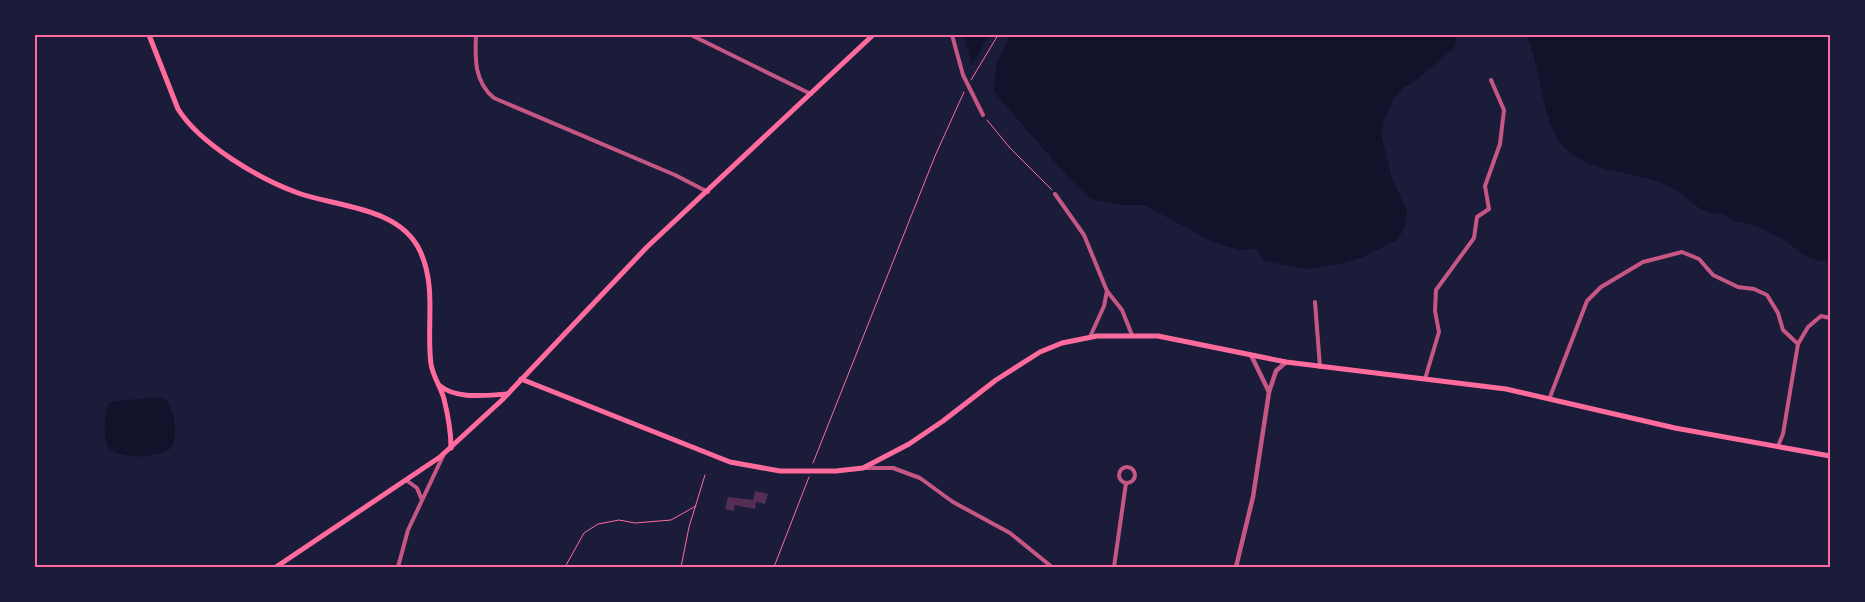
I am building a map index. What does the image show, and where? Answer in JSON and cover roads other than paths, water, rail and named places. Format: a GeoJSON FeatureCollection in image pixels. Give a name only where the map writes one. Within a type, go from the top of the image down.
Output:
{"type":"FeatureCollection","features":[{"type":"Feature","properties":{"kind":"main road"},"geometry":{"type":"LineString","coordinates":[[148,35],[178,109],[185,121],[200,136],[272,182],[300,193],[382,218],[402,228],[416,243],[427,272],[431,362],[444,400],[451,448]]}},
{"type":"Feature","properties":{"kind":"main road"},"geometry":{"type":"LineString","coordinates":[[276,567],[451,448],[509,394],[521,379],[641,254],[873,35]]}},
{"type":"Feature","properties":{"kind":"main road"},"geometry":{"type":"LineString","coordinates":[[521,379],[714,458],[745,466],[810,473],[862,468],[927,433],[996,380],[1040,352],[1062,343],[1090,337],[1158,336],[1286,362],[1506,389],[1550,397],[1621,417],[1830,456]]}},
{"type":"Feature","properties":{"kind":"main road"},"geometry":{"type":"LineString","coordinates":[[439,384],[447,391],[460,393],[509,394]]}},
{"type":"Feature","properties":{"kind":"street"},"geometry":{"type":"LineString","coordinates":[[476,35],[476,64],[480,83],[494,98],[675,175],[708,192]]}},
{"type":"Feature","properties":{"kind":"street"},"geometry":{"type":"LineString","coordinates":[[691,35],[811,94]]}},
{"type":"Feature","properties":{"kind":"street"},"geometry":{"type":"LineString","coordinates":[[952,35],[963,75],[983,115]]}},
{"type":"Feature","properties":{"kind":"street"},"geometry":{"type":"LineString","coordinates":[[1426,379],[1439,332],[1435,311],[1436,290],[1474,238],[1477,217],[1489,209],[1485,186],[1498,152],[1504,110],[1491,80]]}},
{"type":"Feature","properties":{"kind":"street"},"geometry":{"type":"LineString","coordinates":[[1055,194],[1084,235],[1107,291],[1122,310],[1132,335]]}},
{"type":"Feature","properties":{"kind":"street"},"geometry":{"type":"LineString","coordinates":[[1550,397],[1587,302],[1601,287],[1643,262],[1682,252],[1699,259],[1713,275],[1738,287],[1754,289],[1767,295],[1778,312],[1783,330],[1798,344]]}},
{"type":"Feature","properties":{"kind":"street"},"geometry":{"type":"LineString","coordinates":[[1090,337],[1104,306],[1107,291]]}},
{"type":"Feature","properties":{"kind":"street"},"geometry":{"type":"LineString","coordinates":[[1315,302],[1320,367]]}},
{"type":"Feature","properties":{"kind":"street"},"geometry":{"type":"LineString","coordinates":[[1778,446],[1783,434],[1798,344],[1808,327],[1821,316],[1830,318]]}},
{"type":"Feature","properties":{"kind":"street"},"geometry":{"type":"LineString","coordinates":[[1251,355],[1268,392]]}},
{"type":"Feature","properties":{"kind":"street"},"geometry":{"type":"LineString","coordinates":[[1236,567],[1252,497],[1268,392],[1276,371],[1286,362]]}},
{"type":"Feature","properties":{"kind":"street"},"geometry":{"type":"LineString","coordinates":[[398,567],[408,530],[444,454]]}},
{"type":"Feature","properties":{"kind":"street"},"geometry":{"type":"LineString","coordinates":[[1129,467],[1136,475],[1132,482],[1126,483],[1122,481],[1119,474],[1124,468],[1129,467]]}},
{"type":"Feature","properties":{"kind":"street"},"geometry":{"type":"LineString","coordinates":[[862,468],[893,468],[911,474],[953,502],[1004,529],[1052,567]]}},
{"type":"Feature","properties":{"kind":"street"},"geometry":{"type":"LineString","coordinates":[[406,480],[417,488],[422,500]]}},
{"type":"Feature","properties":{"kind":"street"},"geometry":{"type":"LineString","coordinates":[[1114,567],[1126,483]]}}]}
